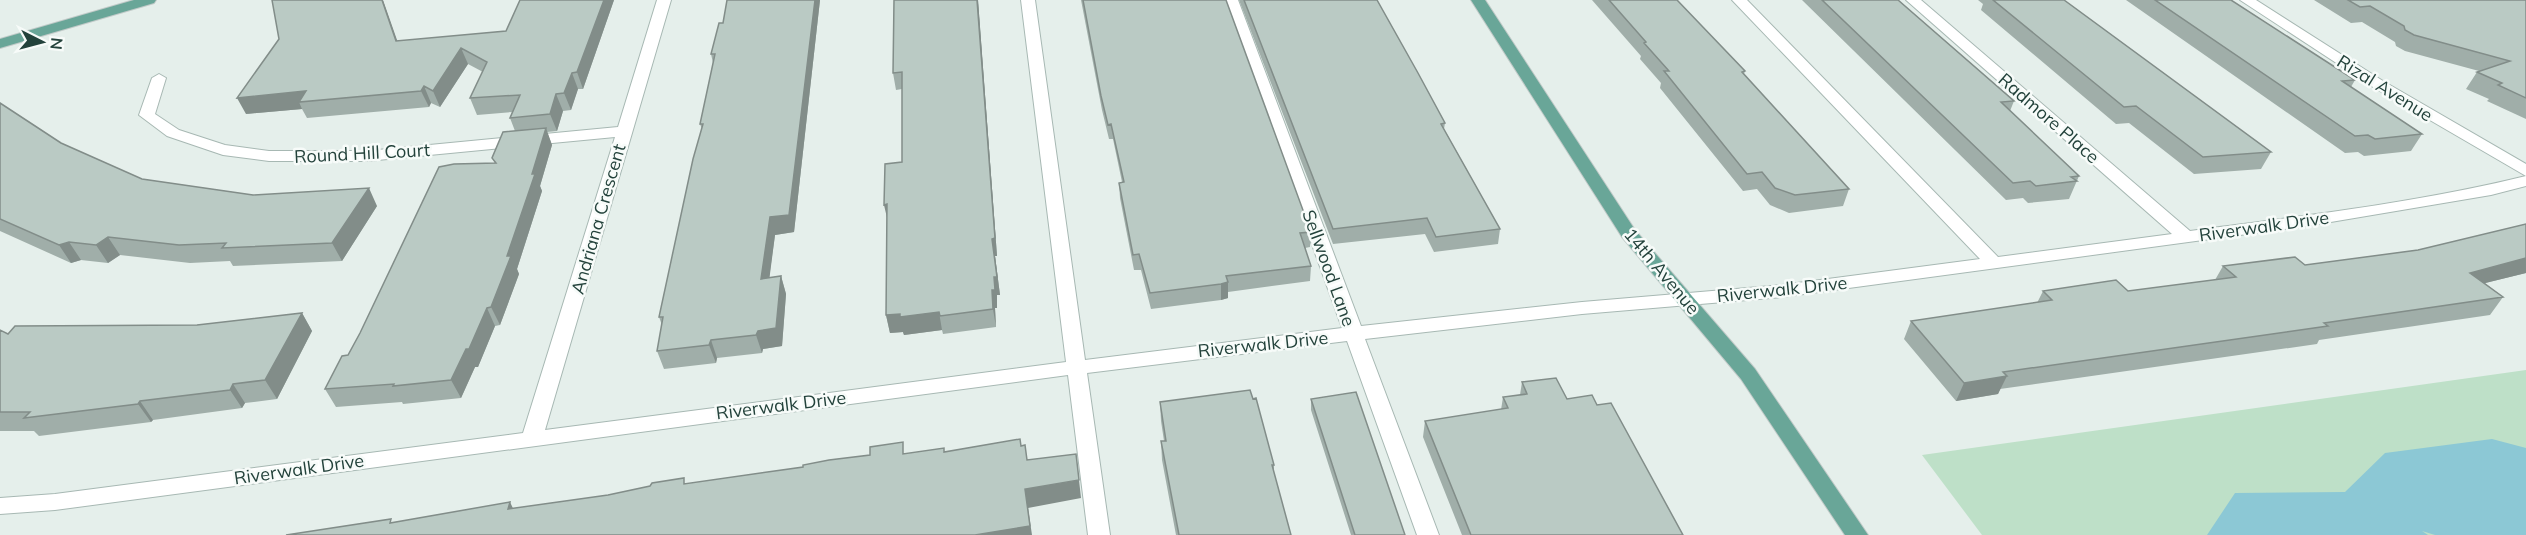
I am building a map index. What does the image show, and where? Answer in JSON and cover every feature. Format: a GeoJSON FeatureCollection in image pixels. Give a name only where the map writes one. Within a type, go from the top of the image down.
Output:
{"type":"FeatureCollection","features":[{"type":"Feature","properties":{"kind":"main road"},"geometry":{"type":"LineString","coordinates":[[0,44],[149,0]]}},
{"type":"Feature","properties":{"kind":"main road","name":"14th Avenue"},"geometry":{"type":"LineString","coordinates":[[1478,0],[1628,232],[1748,374],[1857,535]]}},
{"type":"Feature","properties":{"kind":"street","name":"Andriana Crescent"},"geometry":{"type":"LineString","coordinates":[[532,438],[664,0]]}},
{"type":"Feature","properties":{"kind":"street"},"geometry":{"type":"LineString","coordinates":[[1028,0],[1099,535]]}},
{"type":"Feature","properties":{"kind":"street","name":"Sellwood Lane"},"geometry":{"type":"LineString","coordinates":[[1231,0],[1428,535]]}},
{"type":"Feature","properties":{"kind":"street"},"geometry":{"type":"LineString","coordinates":[[1739,0],[1994,263]]}},
{"type":"Feature","properties":{"kind":"street","name":"Radmore Place"},"geometry":{"type":"LineString","coordinates":[[1913,0],[2186,237]]}},
{"type":"Feature","properties":{"kind":"street","name":"Rizal Avenue"},"geometry":{"type":"LineString","coordinates":[[2247,0],[2378,84],[2526,171]]}},
{"type":"Feature","properties":{"kind":"street","name":"Round Hill Court"},"geometry":{"type":"LineString","coordinates":[[159,78],[147,115],[173,133],[223,150],[269,156],[367,156],[624,131]]}},
{"type":"Feature","properties":{"kind":"street","name":"Riverwalk Drive"},"geometry":{"type":"LineString","coordinates":[[0,506],[55,502],[1076,366],[1588,307],[1782,291],[2392,208],[2491,190],[2526,181]]}},
{"type":"Feature","properties":{"kind":"green space"},"geometry":{"type":"Polygon","coordinates":[[[2526,370],[2526,535],[1982,535],[1922,455],[2526,370]]]}},
{"type":"Feature","properties":{"kind":"water"},"geometry":{"type":"Polygon","coordinates":[[[2492,439],[2526,448],[2526,535],[2435,535],[2422,531],[2428,535],[2207,535],[2235,493],[2345,492],[2385,453],[2492,439]]]}},
{"type":"Feature","properties":{"kind":"building"},"geometry":{"type":"Polygon","coordinates":[[[272,0],[382,0],[396,41],[506,31],[520,0],[604,0],[577,72],[572,73],[564,93],[556,94],[550,114],[510,118],[520,95],[470,98],[487,62],[461,48],[433,91],[424,86],[421,91],[299,102],[306,91],[237,98],[279,39],[272,0]]]}},
{"type":"Feature","properties":{"kind":"building"},"geometry":{"type":"Polygon","coordinates":[[[727,0],[815,0],[789,215],[770,217],[761,279],[781,276],[776,328],[758,331],[756,335],[711,340],[709,345],[657,351],[663,317],[659,317],[693,159],[703,124],[700,124],[715,54],[711,54],[719,23],[723,23],[727,0]]]}},
{"type":"Feature","properties":{"kind":"building"},"geometry":{"type":"Polygon","coordinates":[[[894,0],[977,0],[995,238],[992,239],[997,277],[994,277],[995,290],[992,290],[993,309],[940,316],[939,312],[900,317],[900,314],[886,315],[885,164],[902,162],[902,72],[893,73],[894,0]]]}},
{"type":"Feature","properties":{"kind":"building"},"geometry":{"type":"Polygon","coordinates":[[[1083,0],[1226,0],[1311,232],[1300,233],[1311,266],[1226,276],[1228,282],[1221,284],[1150,293],[1139,254],[1133,255],[1119,183],[1124,182],[1111,124],[1108,125],[1101,96],[1083,0]]]}},
{"type":"Feature","properties":{"kind":"building"},"geometry":{"type":"Polygon","coordinates":[[[1244,0],[1377,0],[1445,123],[1441,124],[1500,229],[1436,237],[1427,218],[1333,229],[1244,0]]]}},
{"type":"Feature","properties":{"kind":"building"},"geometry":{"type":"Polygon","coordinates":[[[1609,0],[1677,0],[1745,71],[1742,72],[1849,189],[1795,195],[1775,188],[1762,172],[1747,174],[1664,71],[1669,71],[1644,43],[1646,42],[1609,0]]]}},
{"type":"Feature","properties":{"kind":"building"},"geometry":{"type":"Polygon","coordinates":[[[1822,0],[1898,0],[2014,101],[2001,102],[2079,176],[2071,177],[2077,181],[2036,186],[2030,181],[2013,183],[1822,0]]]}},
{"type":"Feature","properties":{"kind":"building"},"geometry":{"type":"Polygon","coordinates":[[[1993,0],[2064,0],[2271,152],[2203,157],[2136,106],[2124,107],[1993,0]]]}},
{"type":"Feature","properties":{"kind":"building"},"geometry":{"type":"Polygon","coordinates":[[[2155,0],[2231,0],[2355,80],[2342,81],[2422,134],[2375,139],[2368,135],[2355,136],[2155,0]]]}},
{"type":"Feature","properties":{"kind":"building"},"geometry":{"type":"Polygon","coordinates":[[[2348,0],[2526,0],[2526,98],[2498,85],[2502,83],[2477,72],[2510,61],[2414,35],[2405,30],[2404,26],[2370,6],[2360,7],[2348,0]]]}},
{"type":"Feature","properties":{"kind":"building"},"geometry":{"type":"Polygon","coordinates":[[[0,103],[61,143],[142,179],[253,195],[369,188],[332,243],[222,248],[226,243],[179,245],[108,237],[96,245],[69,242],[59,245],[0,219],[0,103]]]}},
{"type":"Feature","properties":{"kind":"building"},"geometry":{"type":"Polygon","coordinates":[[[546,128],[532,174],[535,174],[507,256],[511,256],[491,307],[487,308],[469,349],[466,349],[451,380],[393,386],[394,384],[325,389],[342,356],[348,355],[360,333],[439,167],[454,164],[496,163],[492,158],[503,132],[546,128]]]}},
{"type":"Feature","properties":{"kind":"building"},"geometry":{"type":"Polygon","coordinates":[[[2526,224],[2526,258],[2470,273],[2503,297],[2324,323],[2328,326],[2003,372],[2007,376],[1964,383],[1911,321],[2052,300],[2043,291],[2116,280],[2128,291],[2236,277],[2223,266],[2295,257],[2305,265],[2418,250],[2526,224]]]}},
{"type":"Feature","properties":{"kind":"building"},"geometry":{"type":"Polygon","coordinates":[[[302,313],[265,380],[233,384],[230,390],[24,418],[30,412],[0,412],[0,330],[8,334],[15,326],[197,325],[302,313]]]}},
{"type":"Feature","properties":{"kind":"building"},"geometry":{"type":"Polygon","coordinates":[[[1556,378],[1567,399],[1592,395],[1597,405],[1611,403],[1683,535],[1471,535],[1425,421],[1508,408],[1503,397],[1527,394],[1522,382],[1556,378]]]}},
{"type":"Feature","properties":{"kind":"building"},"geometry":{"type":"Polygon","coordinates":[[[1250,390],[1253,399],[1256,398],[1291,535],[1179,535],[1161,441],[1166,441],[1160,402],[1250,390]]]}},
{"type":"Feature","properties":{"kind":"building"},"geometry":{"type":"Polygon","coordinates":[[[1356,392],[1405,535],[1355,535],[1311,399],[1356,392]]]}},
{"type":"Feature","properties":{"kind":"building"},"geometry":{"type":"Polygon","coordinates":[[[1020,439],[1021,446],[1025,445],[1027,460],[1076,454],[1079,480],[1025,489],[1030,526],[975,535],[286,535],[391,519],[390,523],[510,502],[508,509],[608,495],[650,486],[652,483],[684,478],[684,484],[803,467],[803,465],[829,460],[870,455],[870,447],[903,442],[903,454],[944,448],[944,452],[1020,439]]]}}]}
